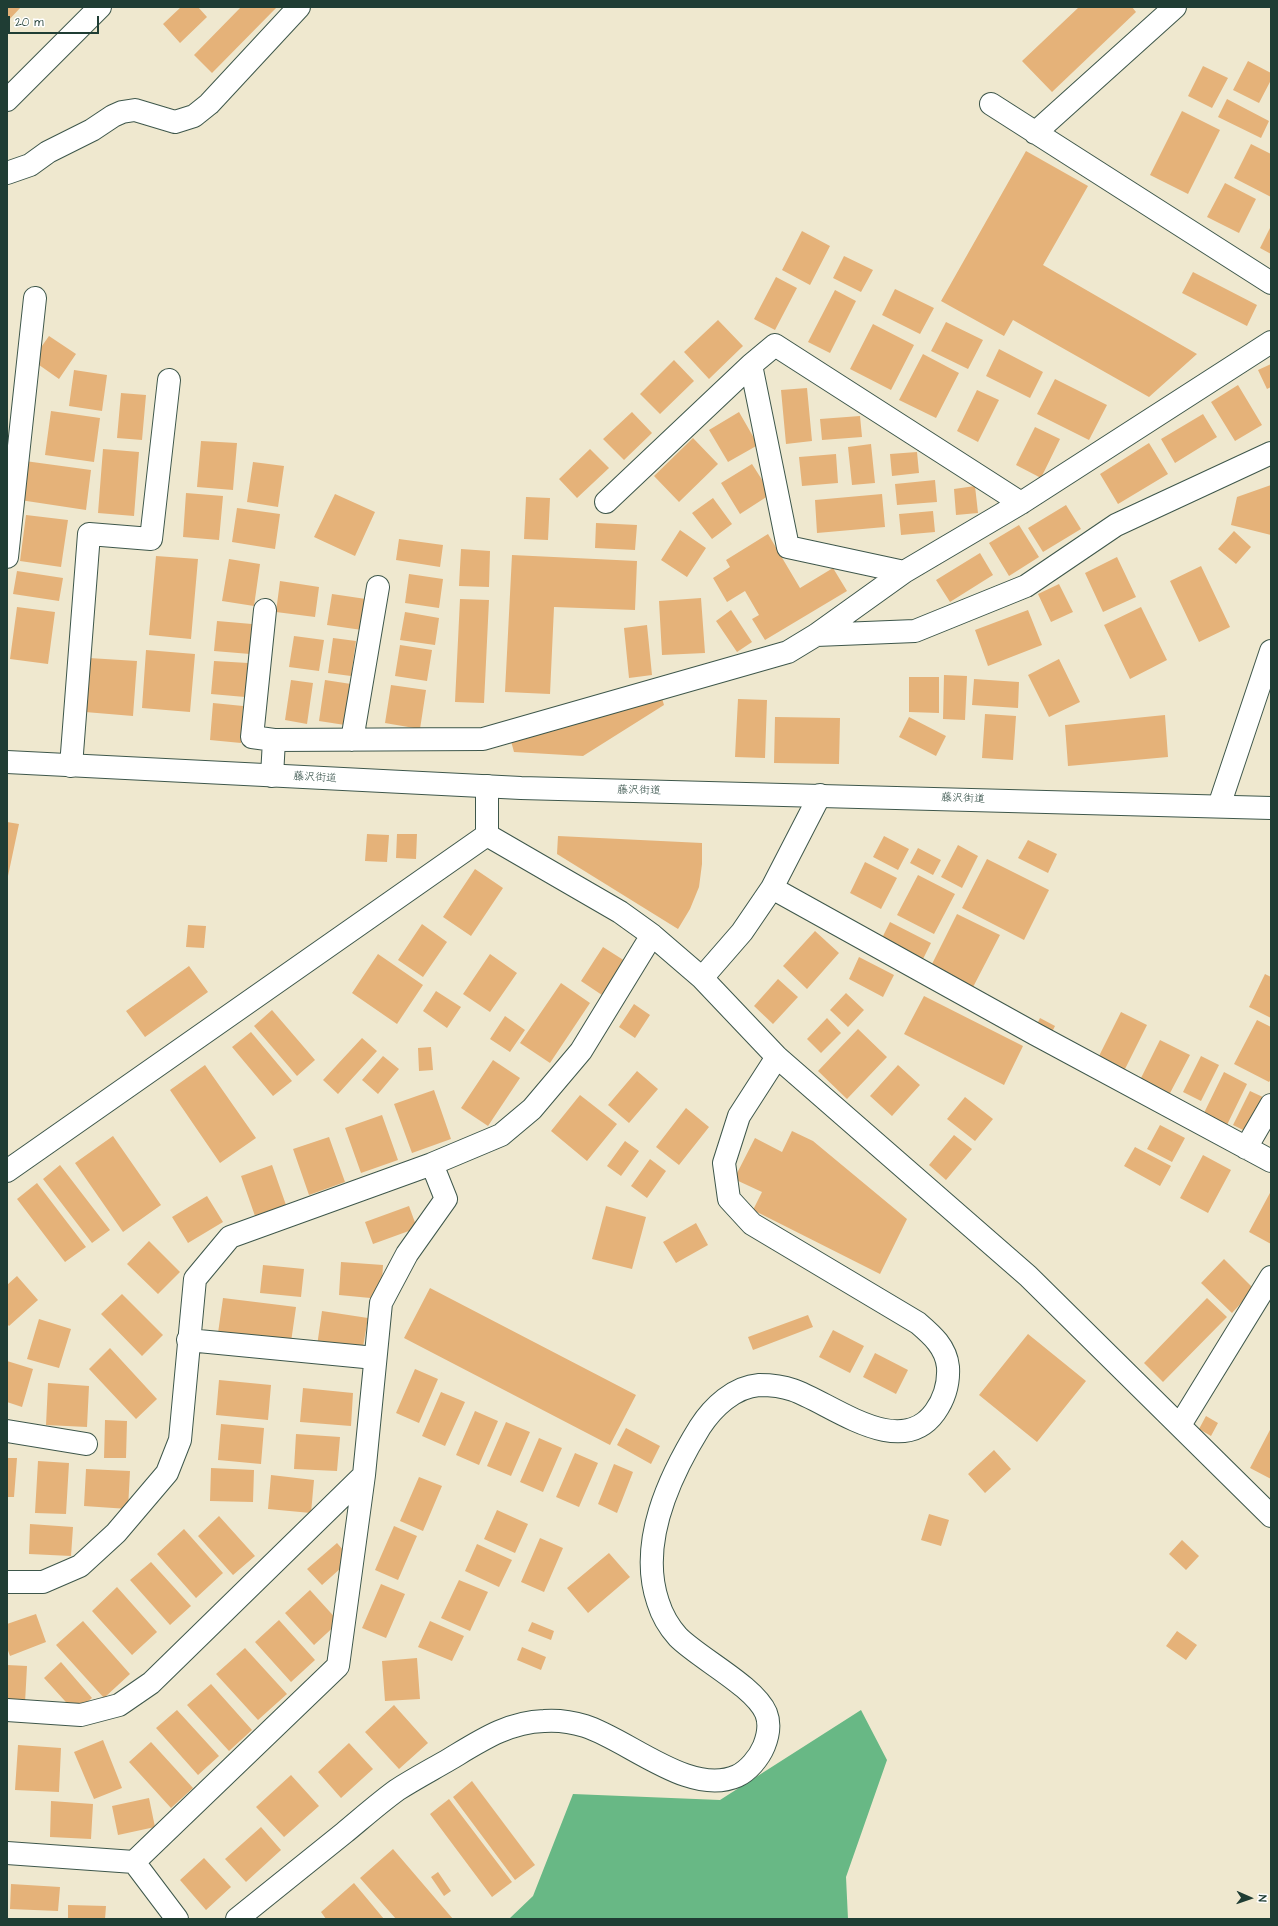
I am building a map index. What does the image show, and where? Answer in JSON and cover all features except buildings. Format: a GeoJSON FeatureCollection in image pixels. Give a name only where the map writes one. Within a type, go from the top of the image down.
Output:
{"type":"FeatureCollection","features":[{"type":"Feature","properties":{"kind":"main road"},"geometry":{"type":"LineString","coordinates":[[7,100],[100,7]]}},
{"type":"Feature","properties":{"kind":"main road"},"geometry":{"type":"LineString","coordinates":[[7,173],[30,165],[48,152],[92,130],[113,116],[122,112],[135,110],[175,122],[194,116],[209,104],[299,7]]}},
{"type":"Feature","properties":{"kind":"main road"},"geometry":{"type":"LineString","coordinates":[[1036,133],[1175,7]]}},
{"type":"Feature","properties":{"kind":"main road"},"geometry":{"type":"LineString","coordinates":[[991,104],[1271,283]]}},
{"type":"Feature","properties":{"kind":"main road"},"geometry":{"type":"LineString","coordinates":[[7,557],[35,298]]}},
{"type":"Feature","properties":{"kind":"main road"},"geometry":{"type":"LineString","coordinates":[[264,610],[252,737],[274,740],[483,739],[788,652],[816,635],[904,572],[1021,503],[1271,342]]}},
{"type":"Feature","properties":{"kind":"main road"},"geometry":{"type":"LineString","coordinates":[[606,502],[751,365],[775,345],[1021,503]]}},
{"type":"Feature","properties":{"kind":"main road"},"geometry":{"type":"LineString","coordinates":[[751,365],[788,547],[904,572]]}},
{"type":"Feature","properties":{"kind":"main road"},"geometry":{"type":"LineString","coordinates":[[71,766],[89,534],[151,539],[168,380]]}},
{"type":"Feature","properties":{"kind":"main road"},"geometry":{"type":"LineString","coordinates":[[816,635],[914,631],[1026,586],[1116,525],[1271,453]]}},
{"type":"Feature","properties":{"kind":"main road"},"geometry":{"type":"LineString","coordinates":[[352,740],[378,586]]}},
{"type":"Feature","properties":{"kind":"main road"},"geometry":{"type":"LineString","coordinates":[[1218,806],[1271,651]]}},
{"type":"Feature","properties":{"kind":"main road"},"geometry":{"type":"LineString","coordinates":[[272,776],[274,740]]}},
{"type":"Feature","properties":{"kind":"main road","name":"藤沢街道"},"geometry":{"type":"LineString","coordinates":[[7,762],[487,786],[1271,808]]}},
{"type":"Feature","properties":{"kind":"main road"},"geometry":{"type":"LineString","coordinates":[[487,786],[487,835]]}},
{"type":"Feature","properties":{"kind":"main road"},"geometry":{"type":"LineString","coordinates":[[702,978],[742,932],[772,888],[820,795]]}},
{"type":"Feature","properties":{"kind":"main road"},"geometry":{"type":"LineString","coordinates":[[487,835],[620,912],[652,934],[702,978],[777,1057],[1028,1276],[1271,1516]]}},
{"type":"Feature","properties":{"kind":"main road"},"geometry":{"type":"LineString","coordinates":[[7,1171],[487,835]]}},
{"type":"Feature","properties":{"kind":"main road"},"geometry":{"type":"LineString","coordinates":[[772,888],[1035,1034],[1271,1161]]}},
{"type":"Feature","properties":{"kind":"main road"},"geometry":{"type":"LineString","coordinates":[[7,1582],[43,1582],[80,1566],[116,1533],[167,1473],[180,1440],[188,1340],[195,1279],[230,1238],[432,1164],[501,1135],[532,1109],[581,1051],[652,934]]}},
{"type":"Feature","properties":{"kind":"main road"},"geometry":{"type":"LineString","coordinates":[[237,1919],[395,1792],[494,1733],[513,1726],[546,1720],[586,1726],[683,1775],[702,1780],[721,1780],[737,1776],[752,1765],[763,1749],[768,1733],[768,1716],[759,1701],[678,1637],[665,1620],[657,1599],[652,1560],[654,1536],[660,1513],[678,1464],[703,1423],[716,1406],[733,1394],[754,1386],[776,1385],[795,1390],[874,1429],[891,1431],[912,1429],[931,1418],[944,1399],[948,1377],[947,1358],[935,1337],[918,1324],[752,1224],[729,1199],[724,1163],[739,1116],[777,1057]]}},
{"type":"Feature","properties":{"kind":"main road"},"geometry":{"type":"LineString","coordinates":[[1246,1148],[1271,1105]]}},
{"type":"Feature","properties":{"kind":"main road"},"geometry":{"type":"LineString","coordinates":[[7,1853],[134,1862],[338,1666],[364,1475],[381,1304],[407,1254],[446,1199],[432,1164]]}},
{"type":"Feature","properties":{"kind":"main road"},"geometry":{"type":"LineString","coordinates":[[1180,1425],[1271,1277]]}},
{"type":"Feature","properties":{"kind":"main road"},"geometry":{"type":"LineString","coordinates":[[188,1340],[375,1358]]}},
{"type":"Feature","properties":{"kind":"main road"},"geometry":{"type":"LineString","coordinates":[[7,1431],[86,1444]]}},
{"type":"Feature","properties":{"kind":"main road"},"geometry":{"type":"LineString","coordinates":[[7,1710],[81,1715],[119,1705],[151,1683],[364,1475]]}},
{"type":"Feature","properties":{"kind":"main road"},"geometry":{"type":"LineString","coordinates":[[134,1862],[177,1919]]}},
{"type":"Feature","properties":{"kind":"green space"},"geometry":{"type":"Polygon","coordinates":[[[861,1710],[887,1760],[846,1877],[848,1919],[509,1919],[533,1896],[573,1794],[720,1800],[861,1710]]]}}]}
